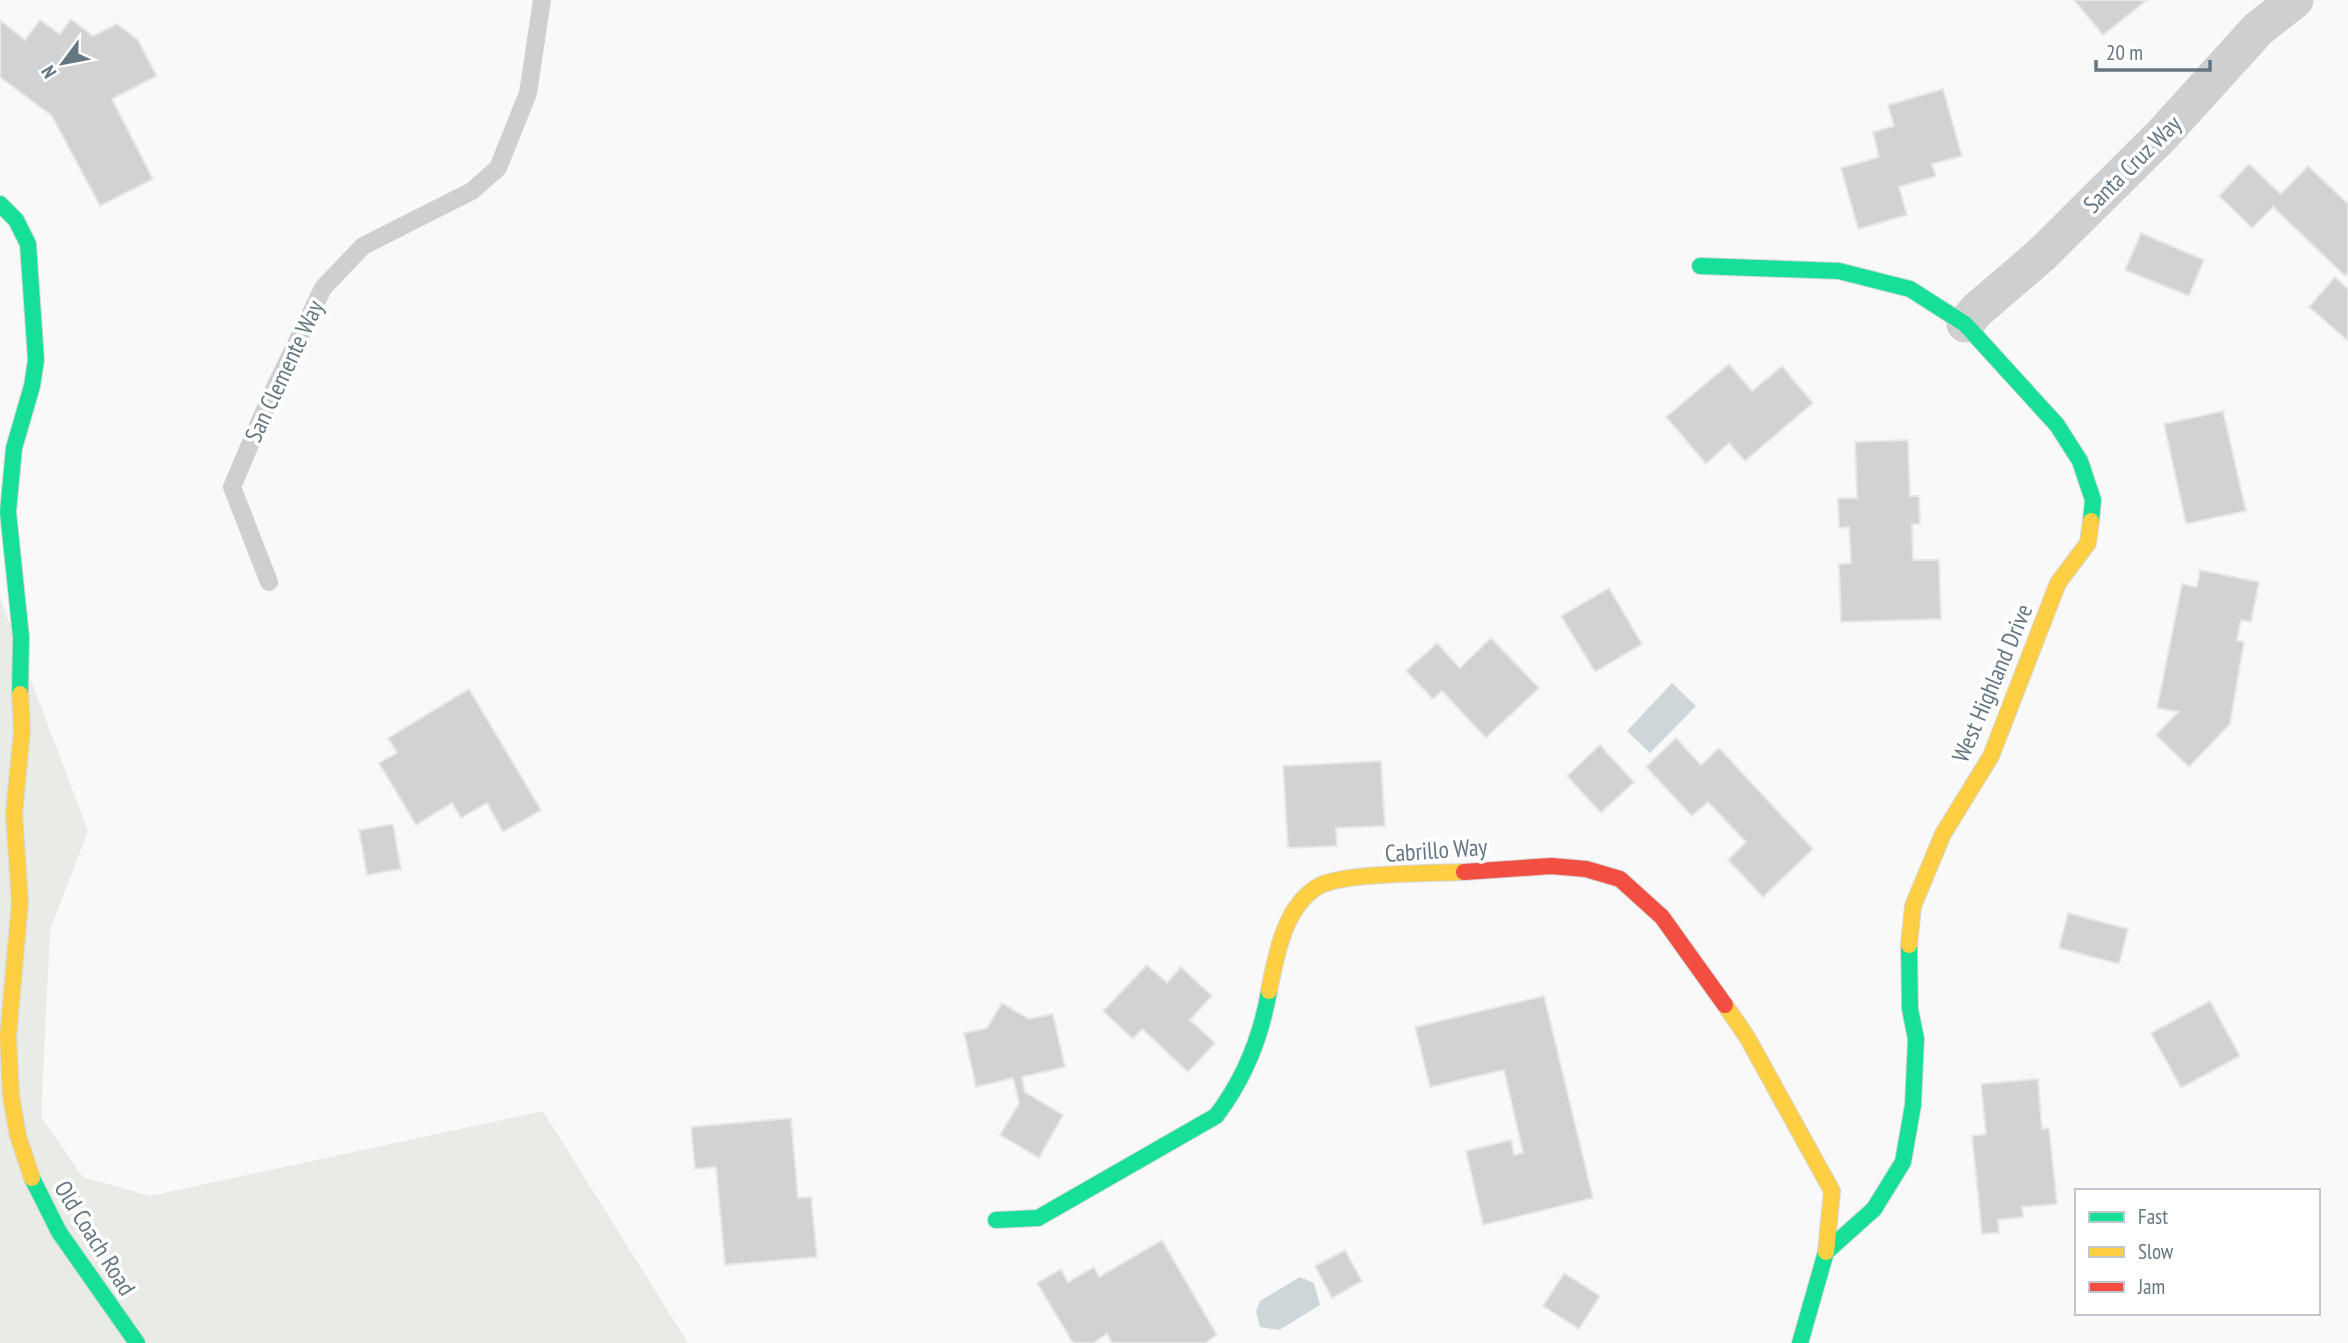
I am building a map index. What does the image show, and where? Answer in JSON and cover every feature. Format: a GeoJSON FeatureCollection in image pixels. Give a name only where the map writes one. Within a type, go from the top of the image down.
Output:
{"type":"FeatureCollection","features":[{"type":"Feature","properties":{"kind":"street","name":"Santa Cruz Way"},"geometry":{"type":"LineString","coordinates":[[1965,324],[2040,256],[2162,135],[2258,29],[2295,0]]}},
{"type":"Feature","properties":{"kind":"street","name":"Old Coach Road"},"geometry":{"type":"LineString","coordinates":[[0,204],[16,220],[29,244],[36,360],[32,386],[14,448],[8,512],[21,637],[19,686],[22,730],[14,814],[20,902],[8,1037],[10,1096],[18,1136],[42,1202],[59,1232],[137,1343]]}},
{"type":"Feature","properties":{"kind":"street","name":"West Highland Drive"},"geometry":{"type":"LineString","coordinates":[[1700,266],[1839,271],[1910,289],[1965,324],[2057,425],[2080,461],[2092,500],[2088,542],[2058,583],[1991,756],[1943,834],[1913,906],[1908,960],[1910,1009],[1916,1039],[1913,1105],[1903,1162],[1874,1209],[1826,1252]]}},
{"type":"Feature","properties":{"kind":"street","name":"Cabrillo Way"},"geometry":{"type":"LineString","coordinates":[[996,1220],[1038,1218],[1216,1116],[1236,1091],[1259,1036],[1272,971],[1292,913],[1316,887],[1345,879],[1551,866],[1586,869],[1620,879],[1662,917],[1721,999],[1746,1037],[1832,1191],[1826,1252]]}},
{"type":"Feature","properties":{"kind":"street"},"geometry":{"type":"LineString","coordinates":[[1800,1343],[1826,1252]]}},
{"type":"Feature","properties":{"kind":"lane","name":"San Clemente Way"},"geometry":{"type":"LineString","coordinates":[[269,582],[232,487],[269,401],[323,288],[363,246],[472,191],[498,168],[528,93],[542,0]]}},
{"type":"Feature","properties":{"kind":"shaded area"},"geometry":{"type":"Polygon","coordinates":[[[0,598],[88,831],[50,930],[41,1117],[83,1177],[150,1196],[543,1111],[688,1343],[0,1343],[0,598]]]}},
{"type":"Feature","properties":{"kind":"shaded area"},"geometry":{"type":"Polygon","coordinates":[[[1672,683],[1696,706],[1650,753],[1627,731],[1672,683]]]}},
{"type":"Feature","properties":{"kind":"shaded area"},"geometry":{"type":"Polygon","coordinates":[[[1300,1277],[1314,1283],[1320,1305],[1279,1330],[1260,1327],[1256,1312],[1260,1301],[1300,1277]]]}},
{"type":"Feature","properties":{"kind":"building"},"geometry":{"type":"Polygon","coordinates":[[[2074,0],[2147,0],[2103,35],[2074,0]]]}},
{"type":"Feature","properties":{"kind":"building"},"geometry":{"type":"Polygon","coordinates":[[[71,19],[93,36],[117,24],[138,40],[157,76],[112,99],[153,179],[100,206],[52,116],[0,77],[0,20],[25,40],[40,20],[60,34],[71,19]]]}},
{"type":"Feature","properties":{"kind":"building"},"geometry":{"type":"Polygon","coordinates":[[[1943,89],[1962,156],[1932,164],[1936,176],[1899,187],[1907,215],[1858,229],[1841,168],[1879,157],[1873,132],[1894,126],[1888,105],[1943,89]]]}},
{"type":"Feature","properties":{"kind":"building"},"geometry":{"type":"Polygon","coordinates":[[[2249,164],[2281,194],[2308,166],[2348,204],[2348,272],[2345,276],[2273,207],[2252,228],[2219,196],[2249,164]]]}},
{"type":"Feature","properties":{"kind":"building"},"geometry":{"type":"Polygon","coordinates":[[[2141,233],[2204,260],[2189,296],[2125,270],[2141,233]]]}},
{"type":"Feature","properties":{"kind":"building"},"geometry":{"type":"Polygon","coordinates":[[[2335,277],[2348,289],[2348,341],[2309,307],[2335,277]]]}},
{"type":"Feature","properties":{"kind":"building"},"geometry":{"type":"Polygon","coordinates":[[[1729,364],[1752,391],[1782,366],[1813,403],[1745,461],[1729,443],[1706,464],[1666,417],[1729,364]]]}},
{"type":"Feature","properties":{"kind":"building"},"geometry":{"type":"Polygon","coordinates":[[[2223,411],[2246,511],[2186,524],[2164,424],[2223,411]]]}},
{"type":"Feature","properties":{"kind":"building"},"geometry":{"type":"Polygon","coordinates":[[[1908,440],[1910,496],[1919,496],[1920,524],[1912,524],[1913,560],[1939,560],[1941,619],[1841,622],[1839,564],[1851,563],[1849,527],[1839,528],[1838,498],[1857,498],[1855,442],[1908,440]]]}},
{"type":"Feature","properties":{"kind":"building"},"geometry":{"type":"Polygon","coordinates":[[[2200,570],[2259,582],[2251,622],[2241,620],[2237,640],[2244,642],[2230,724],[2189,767],[2156,735],[2178,712],[2157,708],[2182,584],[2197,587],[2200,570]]]}},
{"type":"Feature","properties":{"kind":"building"},"geometry":{"type":"Polygon","coordinates":[[[1609,588],[1642,644],[1595,672],[1561,616],[1609,588]]]}},
{"type":"Feature","properties":{"kind":"building"},"geometry":{"type":"Polygon","coordinates":[[[1491,638],[1539,688],[1486,738],[1442,691],[1433,699],[1406,671],[1437,643],[1460,668],[1491,638]]]}},
{"type":"Feature","properties":{"kind":"building"},"geometry":{"type":"Polygon","coordinates":[[[469,689],[541,810],[503,832],[487,803],[461,818],[452,803],[416,825],[379,763],[397,753],[388,738],[469,689]]]}},
{"type":"Feature","properties":{"kind":"building"},"geometry":{"type":"Polygon","coordinates":[[[1676,738],[1701,765],[1719,748],[1813,849],[1763,897],[1728,860],[1746,842],[1708,802],[1692,816],[1646,767],[1676,738]]]}},
{"type":"Feature","properties":{"kind":"building"},"geometry":{"type":"Polygon","coordinates":[[[1600,745],[1634,782],[1601,813],[1567,776],[1600,745]]]}},
{"type":"Feature","properties":{"kind":"building"},"geometry":{"type":"Polygon","coordinates":[[[1381,761],[1385,826],[1336,828],[1337,846],[1288,848],[1283,766],[1381,761]]]}},
{"type":"Feature","properties":{"kind":"building"},"geometry":{"type":"Polygon","coordinates":[[[393,824],[401,869],[367,875],[359,830],[393,824]]]}},
{"type":"Feature","properties":{"kind":"building"},"geometry":{"type":"Polygon","coordinates":[[[2068,913],[2128,929],[2119,964],[2059,948],[2068,913]]]}},
{"type":"Feature","properties":{"kind":"building"},"geometry":{"type":"Polygon","coordinates":[[[1147,965],[1167,983],[1181,967],[1212,996],[1190,1020],[1215,1043],[1188,1072],[1142,1029],[1133,1039],[1103,1011],[1147,965]]]}},
{"type":"Feature","properties":{"kind":"building"},"geometry":{"type":"Polygon","coordinates":[[[1544,996],[1593,1198],[1483,1225],[1466,1151],[1511,1140],[1514,1155],[1523,1153],[1504,1070],[1430,1087],[1415,1027],[1544,996]]]}},
{"type":"Feature","properties":{"kind":"building"},"geometry":{"type":"Polygon","coordinates":[[[2210,1001],[2240,1056],[2181,1088],[2151,1033],[2210,1001]]]}},
{"type":"Feature","properties":{"kind":"building"},"geometry":{"type":"Polygon","coordinates":[[[1002,1003],[1029,1019],[1053,1014],[1065,1067],[1022,1077],[1025,1092],[1063,1115],[1039,1158],[1000,1135],[1019,1103],[1013,1078],[976,1087],[964,1033],[987,1028],[1002,1003]]]}},
{"type":"Feature","properties":{"kind":"building"},"geometry":{"type":"Polygon","coordinates":[[[2038,1079],[2042,1129],[2049,1128],[2057,1204],[2022,1207],[2023,1217],[1998,1220],[1999,1233],[1982,1234],[1972,1136],[1986,1134],[1981,1084],[2038,1079]]]}},
{"type":"Feature","properties":{"kind":"building"},"geometry":{"type":"Polygon","coordinates":[[[791,1118],[798,1198],[811,1197],[817,1257],[725,1265],[716,1167],[695,1169],[691,1127],[791,1118]]]}},
{"type":"Feature","properties":{"kind":"building"},"geometry":{"type":"Polygon","coordinates":[[[1162,1240],[1217,1335],[1205,1343],[1112,1343],[1107,1334],[1093,1343],[1073,1343],[1037,1283],[1061,1269],[1068,1282],[1094,1267],[1099,1277],[1162,1240]]]}},
{"type":"Feature","properties":{"kind":"building"},"geometry":{"type":"Polygon","coordinates":[[[1345,1250],[1362,1281],[1332,1298],[1315,1266],[1345,1250]]]}},
{"type":"Feature","properties":{"kind":"building"},"geometry":{"type":"Polygon","coordinates":[[[1564,1273],[1600,1296],[1579,1329],[1543,1306],[1564,1273]]]}},
{"type":"Feature","properties":{"kind":"traffic: fast"},"geometry":{"type":"LineString","coordinates":[[0,204],[16,220],[28,244],[36,360],[32,386],[14,448],[8,512],[21,637],[20,694]]}},
{"type":"Feature","properties":{"kind":"traffic: fast"},"geometry":{"type":"LineString","coordinates":[[1700,266],[1839,271],[1910,289],[1965,324],[2057,425],[2080,461],[2093,500],[2091,521]]}},
{"type":"Feature","properties":{"kind":"traffic: fast"},"geometry":{"type":"LineString","coordinates":[[1800,1343],[1826,1252],[1874,1209],[1903,1162],[1913,1105],[1916,1039],[1910,1009],[1909,945]]}},
{"type":"Feature","properties":{"kind":"traffic: fast"},"geometry":{"type":"LineString","coordinates":[[996,1220],[1038,1218],[1216,1116],[1250,1057],[1269,991]]}},
{"type":"Feature","properties":{"kind":"traffic: fast"},"geometry":{"type":"LineString","coordinates":[[32,1178],[59,1232],[137,1343]]}},
{"type":"Feature","properties":{"kind":"traffic: slow"},"geometry":{"type":"LineString","coordinates":[[1909,945],[1913,906],[1943,834],[1991,756],[2058,583],[2088,543],[2091,521]]}},
{"type":"Feature","properties":{"kind":"traffic: slow"},"geometry":{"type":"LineString","coordinates":[[20,694],[22,730],[14,814],[20,902],[8,1037],[11,1096],[18,1136],[32,1178]]}},
{"type":"Feature","properties":{"kind":"traffic: slow"},"geometry":{"type":"LineString","coordinates":[[1269,991],[1283,933],[1297,906],[1319,886],[1347,878],[1367,876],[1464,872]]}},
{"type":"Feature","properties":{"kind":"traffic: slow"},"geometry":{"type":"LineString","coordinates":[[1725,1005],[1747,1037],[1832,1191],[1826,1252]]}},
{"type":"Feature","properties":{"kind":"traffic: jam"},"geometry":{"type":"LineString","coordinates":[[1464,872],[1551,866],[1586,869],[1620,879],[1662,917],[1725,1005]]}}]}
